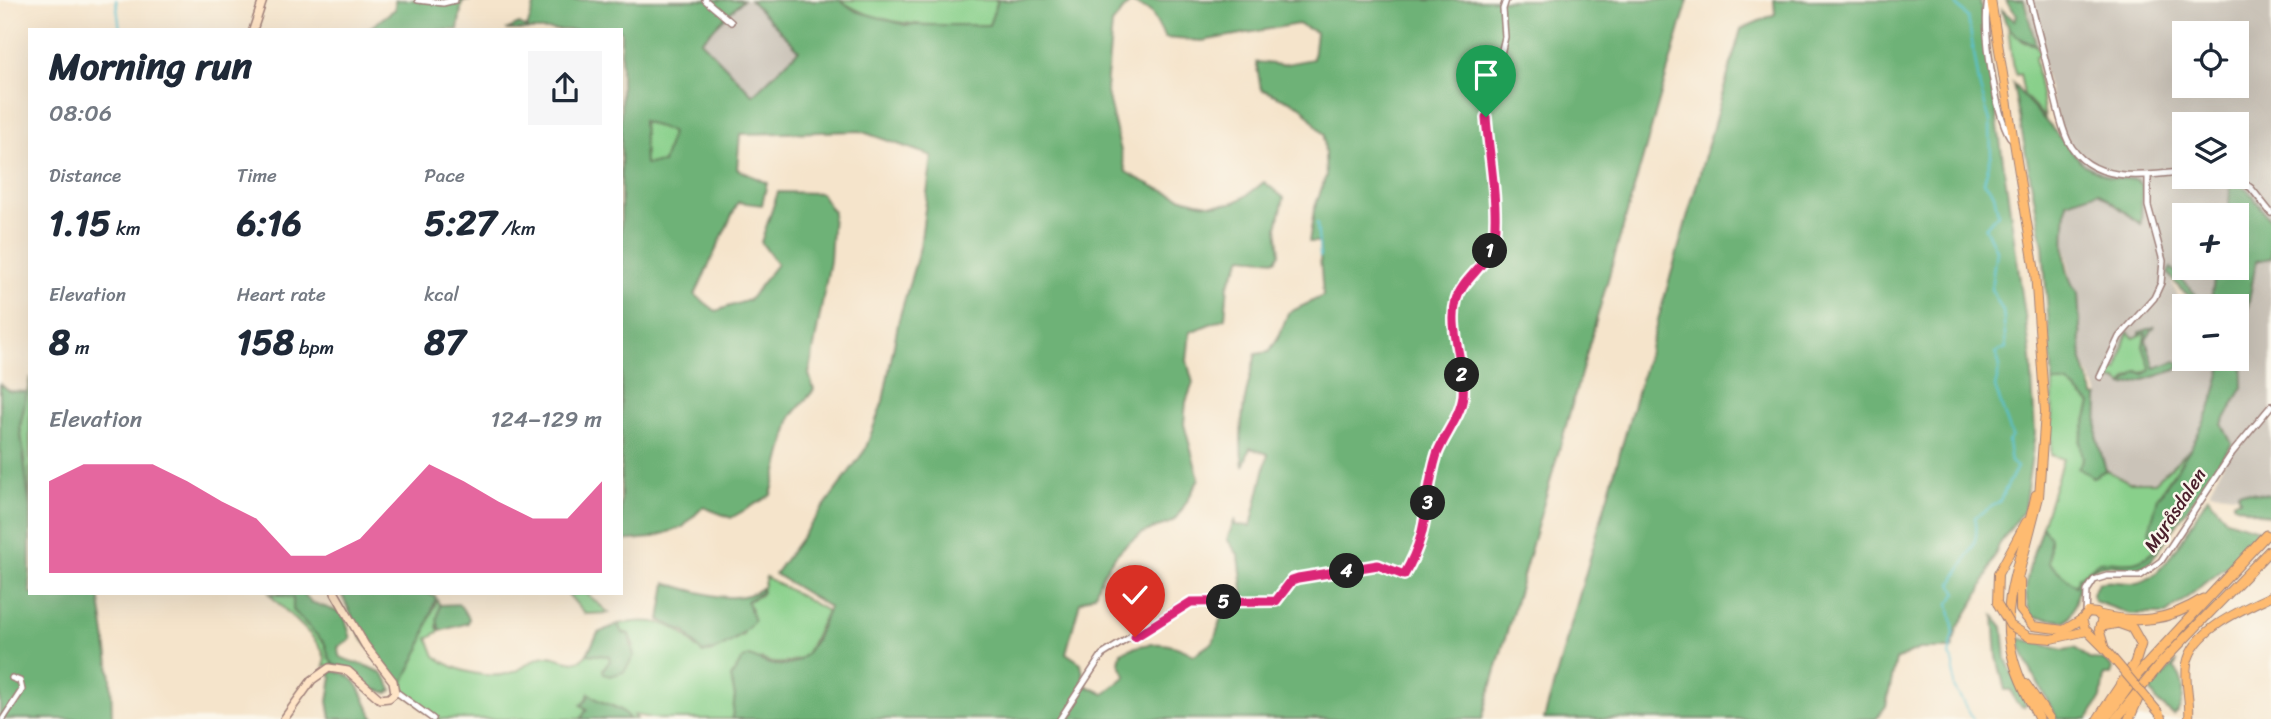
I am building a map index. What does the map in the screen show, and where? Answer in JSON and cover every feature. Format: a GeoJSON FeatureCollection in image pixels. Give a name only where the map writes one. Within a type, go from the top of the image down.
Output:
{"type":"FeatureCollection","features":[{"type":"Feature","properties":{"kind":"highway"},"geometry":{"type":"LineString","coordinates":[[2036,495],[2012,585],[2008,628],[2015,667],[2039,719]]}},
{"type":"Feature","properties":{"kind":"highway"},"geometry":{"type":"LineString","coordinates":[[2105,719],[2138,674],[2266,535]]}},
{"type":"Feature","properties":{"kind":"highway"},"geometry":{"type":"LineString","coordinates":[[2116,719],[2148,676],[2270,550]]}},
{"type":"Feature","properties":{"kind":"highway"},"geometry":{"type":"LineString","coordinates":[[2090,615],[2129,620],[2157,619],[2182,611],[2217,590]]}},
{"type":"Feature","properties":{"kind":"highway"},"geometry":{"type":"LineString","coordinates":[[2094,629],[2118,624],[2132,628],[2141,644],[2135,663],[2098,719]]}},
{"type":"Feature","properties":{"kind":"highway"},"geometry":{"type":"LineString","coordinates":[[2129,719],[2148,676]]}},
{"type":"Feature","properties":{"kind":"main road"},"geometry":{"type":"LineString","coordinates":[[254,28],[263,0]]}},
{"type":"Feature","properties":{"kind":"main road"},"geometry":{"type":"LineString","coordinates":[[1989,0],[2028,246],[2042,412],[2036,495],[2023,528],[1998,574],[1997,603],[2010,625],[2029,637],[2052,639],[2094,629]]}},
{"type":"Feature","properties":{"kind":"main road"},"geometry":{"type":"LineString","coordinates":[[1989,0],[2033,259],[2045,392],[2043,474],[2013,599],[2013,641],[2024,678],[2050,719]]}},
{"type":"Feature","properties":{"kind":"main road"},"geometry":{"type":"LineString","coordinates":[[2024,558],[2018,598],[2024,618],[2033,626],[2051,631],[2068,628],[2090,615]]}},
{"type":"Feature","properties":{"kind":"main road"},"geometry":{"type":"LineString","coordinates":[[284,719],[312,680],[329,668],[348,671],[380,699],[389,698],[395,691],[391,678],[365,645],[336,595]]}},
{"type":"Feature","properties":{"kind":"main road"},"geometry":{"type":"LineString","coordinates":[[2189,719],[2187,667],[2193,648],[2226,621],[2271,596]]}},
{"type":"Feature","properties":{"kind":"main road"},"geometry":{"type":"LineString","coordinates":[[2090,615],[2102,645],[2161,718]]}},
{"type":"Feature","properties":{"kind":"main road"},"geometry":{"type":"LineString","coordinates":[[2090,615],[2094,629]]}},
{"type":"Feature","properties":{"kind":"street"},"geometry":{"type":"LineString","coordinates":[[418,0],[443,3],[456,0]]}},
{"type":"Feature","properties":{"kind":"street"},"geometry":{"type":"LineString","coordinates":[[705,0],[731,22]]}},
{"type":"Feature","properties":{"kind":"street"},"geometry":{"type":"LineString","coordinates":[[1060,719],[1102,656],[1180,606],[1199,601],[1276,601],[1292,580],[1298,578],[1378,565],[1404,575],[1412,563],[1426,524],[1430,482],[1438,452],[1463,397],[1455,318],[1456,301],[1461,289],[1486,260],[1495,235],[1486,117],[1505,37],[1503,9],[1507,0]]}},
{"type":"Feature","properties":{"kind":"street"},"geometry":{"type":"LineString","coordinates":[[2030,0],[2063,128],[2071,147],[2097,168],[2120,175],[2148,176],[2172,173]]}},
{"type":"Feature","properties":{"kind":"street"},"geometry":{"type":"LineString","coordinates":[[2100,377],[2119,337],[2154,298],[2161,283],[2163,261],[2147,201],[2148,176]]}},
{"type":"Feature","properties":{"kind":"street"},"geometry":{"type":"LineString","coordinates":[[2249,187],[2271,213]]}},
{"type":"Feature","properties":{"kind":"street","name":"Myråsdalen"},"geometry":{"type":"LineString","coordinates":[[2090,615],[2086,594],[2097,578],[2140,576],[2157,566],[2232,453],[2271,406]]}},
{"type":"Feature","properties":{"kind":"street"},"geometry":{"type":"LineString","coordinates":[[3,719],[22,690],[20,681],[12,678]]}},
{"type":"Feature","properties":{"kind":"street"},"geometry":{"type":"LineString","coordinates":[[395,691],[433,719]]}},
{"type":"Feature","properties":{"kind":"shaded area"},"geometry":{"type":"Polygon","coordinates":[[[743,0],[750,0],[799,50],[753,95],[701,41],[743,0]]]}},
{"type":"Feature","properties":{"kind":"shaded area"},"geometry":{"type":"Polygon","coordinates":[[[2026,0],[2271,0],[2271,221],[2247,189],[2249,112],[2172,112],[2172,189],[2230,189],[2229,203],[2172,203],[2172,270],[2168,273],[2177,294],[2172,294],[2172,371],[2221,371],[2210,410],[2190,449],[2155,482],[2129,482],[2106,470],[2097,439],[2098,393],[2082,361],[2078,293],[2072,285],[2063,231],[2067,202],[2137,180],[2110,177],[2084,165],[2067,148],[2060,133],[2026,0]]]}},
{"type":"Feature","properties":{"kind":"shaded area"},"geometry":{"type":"Polygon","coordinates":[[[2271,258],[2271,500],[2210,492],[2232,445],[2222,425],[2243,387],[2243,371],[2249,371],[2249,300],[2256,261],[2271,258]]]}},
{"type":"Feature","properties":{"kind":"shaded area"},"geometry":{"type":"Polygon","coordinates":[[[2182,280],[2223,280],[2216,294],[2196,294],[2182,280]]]}},
{"type":"Feature","properties":{"kind":"green space"},"geometry":{"type":"Polygon","coordinates":[[[395,0],[471,0],[462,2],[458,28],[370,28],[395,9],[395,0]]]}},
{"type":"Feature","properties":{"kind":"green space"},"geometry":{"type":"Polygon","coordinates":[[[536,0],[743,0],[701,41],[753,95],[799,50],[750,0],[840,0],[856,11],[906,25],[989,25],[998,0],[1688,0],[1482,719],[732,719],[735,696],[731,677],[742,660],[749,656],[770,664],[794,663],[810,649],[829,607],[775,574],[865,450],[883,401],[899,319],[920,247],[932,156],[860,131],[740,134],[737,169],[767,183],[762,205],[738,202],[695,295],[716,311],[749,300],[777,264],[761,242],[778,192],[821,193],[833,212],[830,261],[809,374],[814,390],[791,417],[771,495],[731,518],[703,507],[683,527],[651,538],[623,541],[623,28],[527,28],[536,0]],[[1130,2],[1112,24],[1106,89],[1126,172],[1180,197],[1210,204],[1237,201],[1264,182],[1284,198],[1277,227],[1280,253],[1276,260],[1242,257],[1228,285],[1225,318],[1190,332],[1187,361],[1193,383],[1186,402],[1184,424],[1199,479],[1177,517],[1168,524],[1142,534],[1124,547],[1109,564],[1095,594],[1080,602],[1066,653],[1081,663],[1085,685],[1104,694],[1126,676],[1119,663],[1121,652],[1158,644],[1176,647],[1194,655],[1213,642],[1224,612],[1244,597],[1239,556],[1227,539],[1235,519],[1235,525],[1251,526],[1268,454],[1250,448],[1243,467],[1242,424],[1252,369],[1256,354],[1269,352],[1288,313],[1323,296],[1319,242],[1309,242],[1314,210],[1326,176],[1324,135],[1301,106],[1261,89],[1256,62],[1281,65],[1313,59],[1316,32],[1298,24],[1202,41],[1165,38],[1151,12],[1130,2]],[[643,121],[645,164],[663,163],[672,132],[643,121]]]}},
{"type":"Feature","properties":{"kind":"green space"},"geometry":{"type":"Polygon","coordinates":[[[840,0],[998,0],[989,25],[950,25],[912,24],[875,17],[840,0]]]}},
{"type":"Feature","properties":{"kind":"green space"},"geometry":{"type":"Polygon","coordinates":[[[1774,0],[1980,0],[2031,357],[2035,434],[2024,509],[1999,545],[1981,590],[1957,629],[1952,649],[1919,649],[1896,660],[1886,706],[1876,719],[1544,719],[1741,29],[1775,14],[1774,0]]]}},
{"type":"Feature","properties":{"kind":"green space"},"geometry":{"type":"Polygon","coordinates":[[[2005,0],[2024,0],[2036,45],[2019,37],[2009,28],[2002,10],[2015,21],[2017,15],[2005,0]]]}},
{"type":"Feature","properties":{"kind":"green space"},"geometry":{"type":"Polygon","coordinates":[[[519,24],[527,28],[510,28],[519,24]]]}},
{"type":"Feature","properties":{"kind":"green space"},"geometry":{"type":"Polygon","coordinates":[[[2008,26],[2024,42],[2036,45],[2040,55],[2035,57],[2045,118],[2024,95],[2020,74],[2016,75],[2012,63],[2008,26]]]}},
{"type":"Feature","properties":{"kind":"green space"},"geometry":{"type":"Polygon","coordinates":[[[2013,84],[2084,165],[2110,177],[2137,180],[2142,185],[2141,224],[2098,192],[2067,202],[2064,237],[2066,262],[2068,274],[2078,293],[2082,361],[2094,396],[2098,397],[2097,439],[2106,470],[2093,477],[2078,468],[2083,459],[2080,441],[2091,404],[2068,383],[2053,383],[2043,246],[2013,84]]]}},
{"type":"Feature","properties":{"kind":"green space"},"geometry":{"type":"Polygon","coordinates":[[[643,121],[672,132],[663,163],[645,164],[643,121]]]}},
{"type":"Feature","properties":{"kind":"green space"},"geometry":{"type":"Polygon","coordinates":[[[2230,189],[2247,189],[2271,221],[2271,258],[2256,261],[2249,300],[2249,294],[2212,294],[2214,280],[2249,280],[2249,203],[2229,203],[2230,189]]]}},
{"type":"Feature","properties":{"kind":"green space"},"geometry":{"type":"Polygon","coordinates":[[[2173,280],[2182,280],[2195,294],[2187,294],[2173,280]]]}},
{"type":"Feature","properties":{"kind":"green space"},"geometry":{"type":"Polygon","coordinates":[[[2154,327],[2146,340],[2155,368],[2172,362],[2173,371],[2125,386],[2123,385],[2138,371],[2144,374],[2151,370],[2143,346],[2146,333],[2140,335],[2140,332],[2154,327]]]}},
{"type":"Feature","properties":{"kind":"green space"},"geometry":{"type":"Polygon","coordinates":[[[2128,332],[2134,338],[2146,332],[2143,346],[2151,370],[2129,377],[2123,385],[2117,380],[2106,381],[2110,367],[2117,371],[2128,332]]]}},
{"type":"Feature","properties":{"kind":"green space"},"geometry":{"type":"Polygon","coordinates":[[[2221,371],[2243,371],[2243,387],[2222,424],[2232,444],[2151,561],[2137,568],[2100,566],[2093,569],[2082,580],[2074,609],[2065,621],[2033,617],[2026,596],[2028,572],[2042,526],[2050,538],[2049,563],[2076,586],[2079,577],[2100,561],[2135,562],[2147,556],[2154,551],[2149,531],[2158,498],[2190,449],[2210,410],[2221,371]]]}},
{"type":"Feature","properties":{"kind":"green space"},"geometry":{"type":"Polygon","coordinates":[[[2053,383],[2068,383],[2091,404],[2085,424],[2083,449],[2092,477],[2106,470],[2129,482],[2155,482],[2190,449],[2158,496],[2154,551],[2139,562],[2130,562],[2127,565],[2097,565],[2086,573],[2076,587],[2049,563],[2050,538],[2042,526],[2063,459],[2051,455],[2053,383]]]}},
{"type":"Feature","properties":{"kind":"green space"},"geometry":{"type":"Polygon","coordinates":[[[0,384],[9,391],[27,392],[20,426],[28,492],[28,595],[99,595],[111,678],[112,719],[0,719],[0,384]]]}},
{"type":"Feature","properties":{"kind":"green space"},"geometry":{"type":"Polygon","coordinates":[[[28,387],[28,492],[20,426],[28,387]]]}},
{"type":"Feature","properties":{"kind":"green space"},"geometry":{"type":"Polygon","coordinates":[[[2238,492],[2271,495],[2271,517],[2234,505],[2233,502],[2240,499],[2238,492]]]}},
{"type":"Feature","properties":{"kind":"green space"},"geometry":{"type":"Polygon","coordinates":[[[2208,496],[2226,519],[2258,529],[2231,563],[2166,614],[2130,614],[2094,601],[2092,594],[2098,583],[2141,582],[2161,568],[2179,545],[2208,496]]]}},
{"type":"Feature","properties":{"kind":"green space"},"geometry":{"type":"Polygon","coordinates":[[[766,577],[827,611],[805,657],[778,663],[762,659],[732,683],[735,696],[732,719],[660,719],[634,715],[637,719],[629,719],[620,709],[588,696],[582,706],[587,709],[581,719],[436,719],[398,687],[402,685],[437,600],[440,605],[437,628],[440,631],[428,638],[435,656],[464,671],[498,675],[518,670],[543,656],[573,662],[587,654],[609,656],[610,661],[634,646],[629,634],[620,631],[618,624],[630,622],[652,622],[671,627],[689,639],[696,648],[712,652],[743,635],[751,610],[747,601],[761,595],[766,577]]]}},
{"type":"Feature","properties":{"kind":"green space"},"geometry":{"type":"Polygon","coordinates":[[[666,583],[715,596],[740,597],[761,588],[762,592],[747,601],[754,621],[749,627],[724,646],[702,653],[685,632],[660,620],[666,583]]]}},
{"type":"Feature","properties":{"kind":"green space"},"geometry":{"type":"Polygon","coordinates":[[[271,595],[293,598],[299,612],[322,638],[334,665],[324,666],[325,658],[314,639],[271,595]]]}},
{"type":"Feature","properties":{"kind":"green space"},"geometry":{"type":"Polygon","coordinates":[[[280,595],[305,595],[311,602],[344,614],[351,639],[338,647],[339,656],[377,671],[388,681],[392,690],[388,693],[370,688],[349,668],[334,665],[325,644],[293,610],[293,598],[280,595]]]}},
{"type":"Feature","properties":{"kind":"green space"},"geometry":{"type":"Polygon","coordinates":[[[342,595],[436,597],[420,649],[402,685],[363,640],[342,595]]]}},
{"type":"Feature","properties":{"kind":"green space"},"geometry":{"type":"Polygon","coordinates":[[[569,595],[588,595],[609,613],[585,614],[569,595]]]}},
{"type":"Feature","properties":{"kind":"green space"},"geometry":{"type":"Polygon","coordinates":[[[459,604],[469,618],[468,623],[440,631],[437,620],[440,605],[459,604]]]}},
{"type":"Feature","properties":{"kind":"green space"},"geometry":{"type":"Polygon","coordinates":[[[1994,616],[2003,627],[2006,659],[2026,705],[2023,707],[2015,701],[2011,690],[2005,690],[1997,657],[1994,616]]]}},
{"type":"Feature","properties":{"kind":"green space"},"geometry":{"type":"Polygon","coordinates":[[[618,624],[622,633],[629,634],[634,656],[624,672],[610,676],[604,674],[603,669],[610,661],[609,656],[587,654],[598,633],[618,624]]]}},
{"type":"Feature","properties":{"kind":"green space"},"geometry":{"type":"Polygon","coordinates":[[[2019,638],[2063,650],[2075,648],[2089,659],[2102,660],[2113,669],[2111,675],[2104,675],[2101,698],[2088,719],[2057,719],[2030,669],[2019,638]]]}},
{"type":"Feature","properties":{"kind":"green space"},"geometry":{"type":"Polygon","coordinates":[[[2177,661],[2174,669],[2181,678],[2183,699],[2178,711],[2173,715],[2158,702],[2150,690],[2177,661]]]}},
{"type":"Feature","properties":{"kind":"green space"},"geometry":{"type":"Polygon","coordinates":[[[329,673],[343,673],[356,682],[375,719],[331,719],[328,701],[332,677],[329,673]]]}},
{"type":"Feature","properties":{"kind":"green space"},"geometry":{"type":"Polygon","coordinates":[[[589,693],[621,710],[629,719],[581,719],[587,709],[581,705],[587,700],[589,693]]]}},
{"type":"Feature","properties":{"kind":"waterway"},"geometry":{"type":"LineString","coordinates":[[116,0],[120,28]]}},
{"type":"Feature","properties":{"kind":"waterway"},"geometry":{"type":"LineString","coordinates":[[1953,0],[1968,18],[1980,88],[1990,121],[1991,156],[1984,182],[1994,194],[1998,214],[1985,227],[1996,250],[1991,289],[2003,311],[2006,348],[1995,353],[2000,366],[1995,387],[2012,436],[2008,442],[2011,462],[2017,467],[1999,502],[1975,517],[1974,545],[1952,584],[1957,593],[1949,603],[1954,633],[1949,656],[1954,664],[1954,687],[1973,719]]}},
{"type":"Feature","properties":{"kind":"waterway"},"geometry":{"type":"LineString","coordinates":[[1317,223],[1320,257]]}},
{"type":"Feature","properties":{"kind":"route"},"geometry":{"type":"LineString","coordinates":[[1135,637],[1180,606],[1191,602],[1254,599],[1276,601],[1292,580],[1330,575],[1366,566],[1384,566],[1404,575],[1421,544],[1430,482],[1438,452],[1463,397],[1455,318],[1456,301],[1461,289],[1486,260],[1495,235],[1486,117]]}}]}
